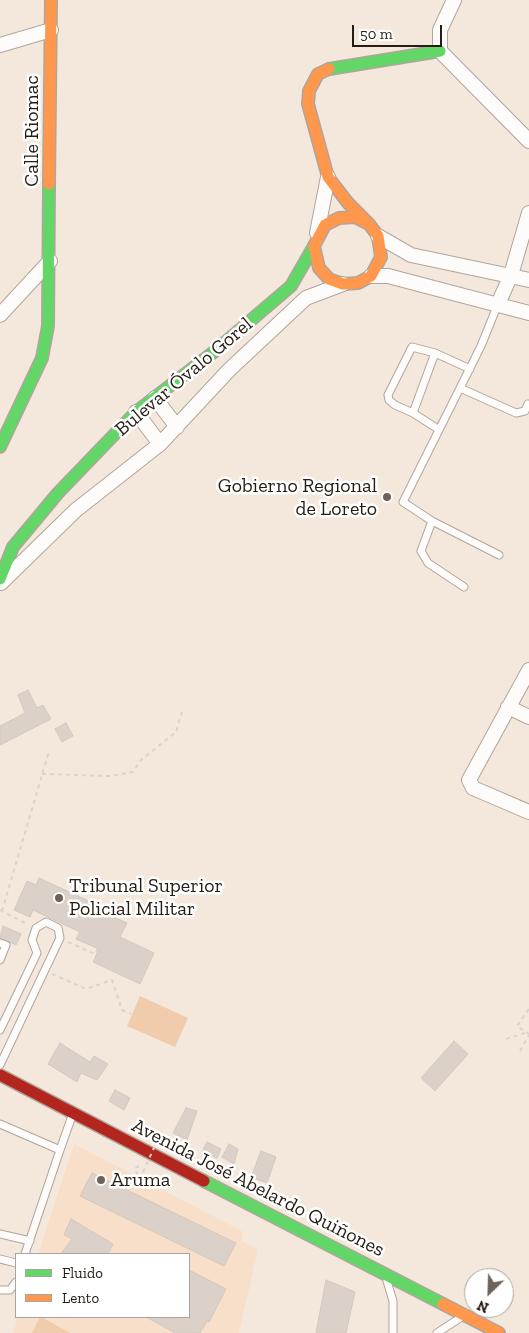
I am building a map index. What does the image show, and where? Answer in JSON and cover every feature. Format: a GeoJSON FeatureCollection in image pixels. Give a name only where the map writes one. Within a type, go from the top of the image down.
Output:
{"type":"FeatureCollection","features":[{"type":"Feature","properties":{"kind":"street","name":"Calle Riomac"},"geometry":{"type":"LineString","coordinates":[[0,447],[42,358],[48,326],[52,0]]}},
{"type":"Feature","properties":{"kind":"street"},"geometry":{"type":"LineString","coordinates":[[454,0],[440,30],[440,51],[529,142]]}},
{"type":"Feature","properties":{"kind":"street"},"geometry":{"type":"LineString","coordinates":[[0,45],[51,30]]}},
{"type":"Feature","properties":{"kind":"street"},"geometry":{"type":"LineString","coordinates":[[440,51],[327,69],[318,74],[309,91],[308,104],[328,178],[378,236],[411,255],[529,280]]}},
{"type":"Feature","properties":{"kind":"street"},"geometry":{"type":"LineString","coordinates":[[328,178],[315,242],[318,268],[329,279],[343,284]]}},
{"type":"Feature","properties":{"kind":"street"},"geometry":{"type":"LineString","coordinates":[[498,304],[511,275],[529,213]]}},
{"type":"Feature","properties":{"kind":"street","name":"Bulevar Óvalo Gorel"},"geometry":{"type":"LineString","coordinates":[[0,579],[13,547],[58,493],[136,412],[291,286],[325,225],[338,218],[354,217],[369,224]]}},
{"type":"Feature","properties":{"kind":"street"},"geometry":{"type":"LineString","coordinates":[[371,276],[381,257],[378,236]]}},
{"type":"Feature","properties":{"kind":"street"},"geometry":{"type":"LineString","coordinates":[[0,315],[50,261]]}},
{"type":"Feature","properties":{"kind":"street","name":"Bulevar Óvalo Gorel"},"geometry":{"type":"LineString","coordinates":[[0,584],[76,510],[160,444],[229,370],[306,298],[343,284],[358,283],[371,276],[388,276],[529,313]]}},
{"type":"Feature","properties":{"kind":"street"},"geometry":{"type":"LineString","coordinates":[[155,398],[177,427]]}},
{"type":"Feature","properties":{"kind":"street"},"geometry":{"type":"LineString","coordinates":[[136,412],[160,444]]}},
{"type":"Feature","properties":{"kind":"street"},"geometry":{"type":"LineString","coordinates":[[529,670],[470,777],[470,784],[473,788],[529,812]]}},
{"type":"Feature","properties":{"kind":"street"},"geometry":{"type":"LineString","coordinates":[[508,707],[529,717]]}},
{"type":"Feature","properties":{"kind":"street","name":"Avenida José Abelardo Quiñones"},"geometry":{"type":"LineString","coordinates":[[0,1075],[464,1316]]}},
{"type":"Feature","properties":{"kind":"street","name":"Avenida José Abelardo Quiñones"},"geometry":{"type":"LineString","coordinates":[[468,1318],[499,1333]]}},
{"type":"Feature","properties":{"kind":"lane"},"geometry":{"type":"LineString","coordinates":[[498,304],[470,369],[438,429],[403,502],[432,521],[499,555]]}},
{"type":"Feature","properties":{"kind":"lane"},"geometry":{"type":"LineString","coordinates":[[438,429],[389,400],[388,395],[412,347],[415,346],[435,353],[470,369]]}},
{"type":"Feature","properties":{"kind":"lane"},"geometry":{"type":"LineString","coordinates":[[413,414],[435,353]]}},
{"type":"Feature","properties":{"kind":"lane"},"geometry":{"type":"LineString","coordinates":[[460,388],[516,413],[525,411],[528,404]]}},
{"type":"Feature","properties":{"kind":"lane"},"geometry":{"type":"LineString","coordinates":[[432,521],[421,551],[428,563],[464,587]]}},
{"type":"Feature","properties":{"kind":"lane"},"geometry":{"type":"LineString","coordinates":[[0,1030],[37,953],[32,940],[36,928],[46,922],[58,928],[60,938],[0,1065]]}},
{"type":"Feature","properties":{"kind":"lane"},"geometry":{"type":"LineString","coordinates":[[0,943],[6,946],[0,960]]}},
{"type":"Feature","properties":{"kind":"lane"},"geometry":{"type":"LineString","coordinates":[[25,1253],[73,1113]]}},
{"type":"Feature","properties":{"kind":"lane"},"geometry":{"type":"LineString","coordinates":[[0,1124],[60,1150]]}},
{"type":"Feature","properties":{"kind":"lane"},"geometry":{"type":"LineString","coordinates":[[0,1234],[30,1241]]}},
{"type":"Feature","properties":{"kind":"lane"},"geometry":{"type":"LineString","coordinates":[[0,1259],[15,1262]]}},
{"type":"Feature","properties":{"kind":"lane"},"geometry":{"type":"LineString","coordinates":[[385,1276],[392,1302],[393,1333]]}},
{"type":"Feature","properties":{"kind":"lane"},"geometry":{"type":"LineString","coordinates":[[0,1290],[10,1290],[15,1283]]}},
{"type":"Feature","properties":{"kind":"lane"},"geometry":{"type":"LineString","coordinates":[[438,1333],[464,1316]]}},
{"type":"Feature","properties":{"kind":"path"},"geometry":{"type":"LineString","coordinates":[[42,774],[110,776],[133,772],[140,760],[176,732],[182,712]]}},
{"type":"Feature","properties":{"kind":"path"},"geometry":{"type":"LineString","coordinates":[[36,928],[1,911],[49,751]]}},
{"type":"Feature","properties":{"kind":"path"},"geometry":{"type":"LineString","coordinates":[[60,938],[95,954],[112,917]]}},
{"type":"Feature","properties":{"kind":"path"},"geometry":{"type":"LineString","coordinates":[[45,971],[86,988],[112,980],[122,1010],[130,1014]]}},
{"type":"Feature","properties":{"kind":"path"},"geometry":{"type":"LineString","coordinates":[[528,1034],[517,1026],[529,1009]]}},
{"type":"Feature","properties":{"kind":"path"},"geometry":{"type":"LineString","coordinates":[[506,1039],[528,1034]]}},
{"type":"Feature","properties":{"kind":"path"},"geometry":{"type":"LineString","coordinates":[[520,1051],[528,1034]]}},
{"type":"Feature","properties":{"kind":"path"},"geometry":{"type":"LineString","coordinates":[[143,1171],[159,1138]]}},
{"type":"Feature","properties":{"kind":"shaded area"},"geometry":{"type":"Polygon","coordinates":[[[140,996],[188,1018],[175,1047],[127,1026],[140,996]]]}},
{"type":"Feature","properties":{"kind":"shaded area"},"geometry":{"type":"Polygon","coordinates":[[[74,1144],[242,1231],[242,1241],[258,1250],[239,1333],[13,1333],[18,1318],[190,1318],[190,1253],[38,1253],[74,1144]]]}},
{"type":"Feature","properties":{"kind":"shaded area"},"geometry":{"type":"Polygon","coordinates":[[[40,1318],[43,1318],[70,1333],[32,1333],[40,1318]]]}},
{"type":"Feature","properties":{"kind":"building"},"geometry":{"type":"Polygon","coordinates":[[[28,690],[37,708],[43,705],[51,719],[0,745],[0,726],[25,713],[18,695],[28,690]]]}},
{"type":"Feature","properties":{"kind":"building"},"geometry":{"type":"Polygon","coordinates":[[[66,723],[73,736],[62,742],[55,729],[66,723]]]}},
{"type":"Feature","properties":{"kind":"building"},"geometry":{"type":"Polygon","coordinates":[[[39,878],[102,907],[101,911],[127,923],[120,937],[154,953],[140,984],[93,962],[99,949],[76,939],[80,932],[33,910],[30,917],[14,910],[27,881],[36,885],[39,878]]]}},
{"type":"Feature","properties":{"kind":"building"},"geometry":{"type":"Polygon","coordinates":[[[3,926],[21,934],[16,945],[0,938],[3,926]]]}},
{"type":"Feature","properties":{"kind":"building"},"geometry":{"type":"Polygon","coordinates":[[[454,1041],[468,1054],[435,1091],[421,1078],[454,1041]]]}},
{"type":"Feature","properties":{"kind":"building"},"geometry":{"type":"Polygon","coordinates":[[[60,1043],[90,1062],[94,1056],[108,1064],[97,1080],[81,1073],[77,1082],[48,1064],[60,1043]]]}},
{"type":"Feature","properties":{"kind":"building"},"geometry":{"type":"Polygon","coordinates":[[[115,1090],[130,1098],[124,1110],[109,1101],[115,1090]]]}},
{"type":"Feature","properties":{"kind":"building"},"geometry":{"type":"Polygon","coordinates":[[[186,1108],[197,1111],[187,1140],[173,1133],[186,1108]]]}},
{"type":"Feature","properties":{"kind":"building"},"geometry":{"type":"Polygon","coordinates":[[[207,1142],[221,1149],[217,1158],[202,1152],[207,1142]]]}},
{"type":"Feature","properties":{"kind":"building"},"geometry":{"type":"Polygon","coordinates":[[[229,1144],[238,1149],[234,1164],[222,1157],[229,1144]]]}},
{"type":"Feature","properties":{"kind":"building"},"geometry":{"type":"Polygon","coordinates":[[[261,1151],[276,1157],[267,1183],[251,1177],[261,1151]]]}},
{"type":"Feature","properties":{"kind":"building"},"geometry":{"type":"Polygon","coordinates":[[[92,1173],[236,1243],[224,1266],[80,1196],[92,1173]]]}},
{"type":"Feature","properties":{"kind":"building"},"geometry":{"type":"Polygon","coordinates":[[[71,1219],[113,1244],[108,1253],[62,1253],[72,1239],[64,1235],[71,1219]]]}},
{"type":"Feature","properties":{"kind":"building"},"geometry":{"type":"Polygon","coordinates":[[[190,1271],[226,1289],[209,1322],[207,1321],[200,1333],[175,1333],[148,1318],[190,1318],[190,1271]]]}},
{"type":"Feature","properties":{"kind":"building"},"geometry":{"type":"Polygon","coordinates":[[[326,1280],[355,1292],[346,1333],[316,1333],[326,1280]]]}},
{"type":"Feature","properties":{"kind":"traffic: fast"},"geometry":{"type":"LineString","coordinates":[[329,69],[440,51]]}},
{"type":"Feature","properties":{"kind":"traffic: fast"},"geometry":{"type":"LineString","coordinates":[[0,447],[42,358],[48,326],[49,184]]}},
{"type":"Feature","properties":{"kind":"traffic: fast"},"geometry":{"type":"LineString","coordinates":[[0,579],[13,547],[58,493],[136,412],[215,351],[291,286],[314,246]]}},
{"type":"Feature","properties":{"kind":"traffic: fast"},"geometry":{"type":"LineString","coordinates":[[204,1181],[443,1304]]}},
{"type":"Feature","properties":{"kind":"traffic: slow"},"geometry":{"type":"LineString","coordinates":[[49,184],[51,0]]}},
{"type":"Feature","properties":{"kind":"traffic: slow"},"geometry":{"type":"LineString","coordinates":[[329,69],[318,74],[309,91],[308,104],[328,177],[348,203],[369,224],[378,236],[381,257],[371,276],[358,283],[343,284],[329,279],[319,268],[314,246],[325,225],[339,218],[355,217],[369,224]]}},
{"type":"Feature","properties":{"kind":"traffic: slow"},"geometry":{"type":"LineString","coordinates":[[443,1304],[499,1333]]}},
{"type":"Feature","properties":{"kind":"traffic: jam"},"geometry":{"type":"LineString","coordinates":[[0,1075],[204,1181]]}},
{"type":"Feature","properties":{"kind":"place","name":"Gobierno Regional de Loreto"},"geometry":{"type":"Point","coordinates":[387,497]}},
{"type":"Feature","properties":{"kind":"place","name":"Tribunal Superior Policial Militar"},"geometry":{"type":"Point","coordinates":[59,898]}},
{"type":"Feature","properties":{"kind":"place","name":"Aruma"},"geometry":{"type":"Point","coordinates":[101,1180]}}]}
